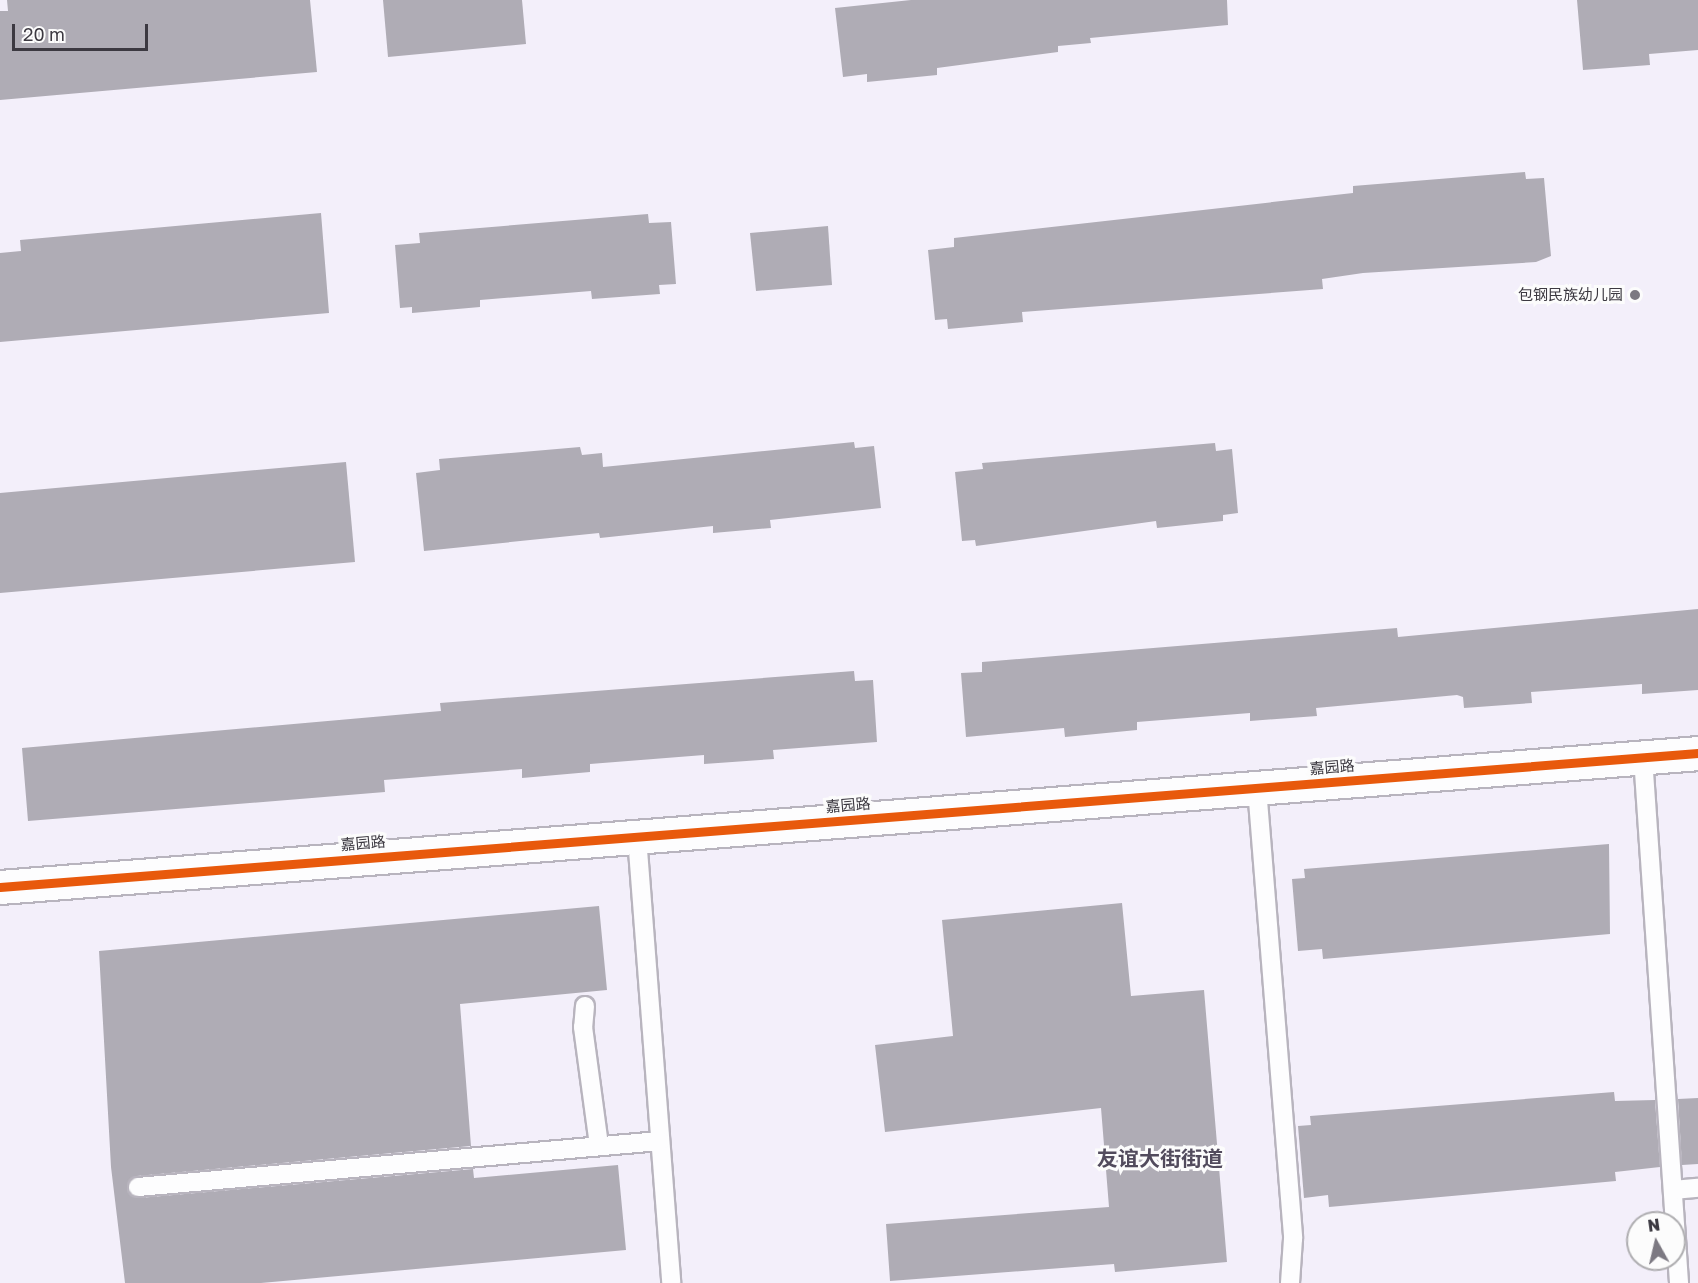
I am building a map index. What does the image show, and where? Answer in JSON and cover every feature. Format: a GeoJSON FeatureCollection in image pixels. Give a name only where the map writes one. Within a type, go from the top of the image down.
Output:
{"type":"FeatureCollection","features":[{"type":"Feature","properties":{"kind":"street","name":"嘉园路"},"geometry":{"type":"LineString","coordinates":[[0,887],[1698,753]]}},
{"type":"Feature","properties":{"kind":"lane"},"geometry":{"type":"LineString","coordinates":[[1643,757],[1679,1283]]}},
{"type":"Feature","properties":{"kind":"lane"},"geometry":{"type":"LineString","coordinates":[[1257,788],[1293,1239],[1290,1283]]}},
{"type":"Feature","properties":{"kind":"lane"},"geometry":{"type":"LineString","coordinates":[[638,837],[671,1283]]}},
{"type":"Feature","properties":{"kind":"lane"},"geometry":{"type":"LineString","coordinates":[[585,1006],[583,1027],[599,1146]]}},
{"type":"Feature","properties":{"kind":"lane"},"geometry":{"type":"LineString","coordinates":[[138,1187],[660,1141]]}},
{"type":"Feature","properties":{"kind":"lane"},"geometry":{"type":"LineString","coordinates":[[1673,1190],[1698,1188]]}},
{"type":"Feature","properties":{"kind":"building"},"geometry":{"type":"Polygon","coordinates":[[[7,0],[310,0],[317,72],[0,100],[0,11],[8,11],[7,0]]]}},
{"type":"Feature","properties":{"kind":"building"},"geometry":{"type":"Polygon","coordinates":[[[383,0],[522,0],[526,44],[388,57],[383,0]]]}},
{"type":"Feature","properties":{"kind":"building"},"geometry":{"type":"Polygon","coordinates":[[[911,0],[1227,0],[1228,25],[1090,38],[1091,43],[1058,46],[1058,52],[937,68],[937,75],[867,82],[867,74],[843,77],[835,8],[911,0]]]}},
{"type":"Feature","properties":{"kind":"building"},"geometry":{"type":"Polygon","coordinates":[[[1577,0],[1698,0],[1698,50],[1649,54],[1650,65],[1583,70],[1577,0]]]}},
{"type":"Feature","properties":{"kind":"building"},"geometry":{"type":"Polygon","coordinates":[[[1525,172],[1526,179],[1544,178],[1551,256],[1536,262],[1363,273],[1322,279],[1323,289],[1022,312],[1023,322],[948,329],[947,319],[935,320],[928,250],[954,247],[954,238],[1353,193],[1353,186],[1525,172]]]}},
{"type":"Feature","properties":{"kind":"building"},"geometry":{"type":"Polygon","coordinates":[[[321,213],[329,313],[0,342],[0,253],[21,251],[20,240],[321,213]]]}},
{"type":"Feature","properties":{"kind":"building"},"geometry":{"type":"Polygon","coordinates":[[[648,214],[649,223],[671,222],[676,284],[659,285],[660,294],[592,299],[591,291],[480,300],[480,307],[412,313],[412,307],[400,308],[395,245],[420,243],[419,233],[648,214]]]}},
{"type":"Feature","properties":{"kind":"building"},"geometry":{"type":"Polygon","coordinates":[[[828,226],[832,285],[756,291],[750,233],[828,226]]]}},
{"type":"Feature","properties":{"kind":"building"},"geometry":{"type":"Polygon","coordinates":[[[854,442],[855,448],[874,446],[881,508],[770,520],[771,528],[713,533],[713,526],[600,538],[599,533],[424,551],[416,473],[440,470],[439,459],[580,447],[582,455],[602,453],[603,467],[854,442]]]}},
{"type":"Feature","properties":{"kind":"building"},"geometry":{"type":"Polygon","coordinates":[[[1215,443],[1216,451],[1232,449],[1238,513],[1223,515],[1223,521],[1157,528],[1156,521],[976,546],[975,540],[962,541],[955,472],[983,469],[982,463],[1215,443]]]}},
{"type":"Feature","properties":{"kind":"building"},"geometry":{"type":"Polygon","coordinates":[[[346,462],[355,562],[0,593],[0,493],[346,462]]]}},
{"type":"Feature","properties":{"kind":"building"},"geometry":{"type":"Polygon","coordinates":[[[1698,609],[1698,690],[1642,694],[1642,684],[1531,692],[1532,703],[1464,708],[1463,697],[1457,695],[1316,708],[1317,716],[1250,721],[1250,713],[1137,722],[1137,730],[1065,737],[1064,728],[966,737],[961,673],[982,672],[982,662],[1397,628],[1398,637],[1698,609]]]}},
{"type":"Feature","properties":{"kind":"building"},"geometry":{"type":"Polygon","coordinates":[[[854,671],[855,681],[873,680],[877,742],[773,750],[774,759],[704,764],[704,755],[590,764],[590,772],[522,778],[522,769],[384,780],[385,792],[28,821],[22,748],[441,711],[440,703],[854,671]]]}},
{"type":"Feature","properties":{"kind":"building"},"geometry":{"type":"Polygon","coordinates":[[[1609,844],[1610,934],[1323,959],[1322,949],[1298,951],[1292,879],[1305,878],[1304,869],[1609,844]]]}},
{"type":"Feature","properties":{"kind":"building"},"geometry":{"type":"Polygon","coordinates":[[[1122,903],[1131,996],[1204,990],[1227,1262],[1115,1272],[1114,1264],[890,1281],[886,1224],[1109,1207],[1101,1108],[885,1132],[875,1045],[953,1036],[942,920],[1122,903]]]}},
{"type":"Feature","properties":{"kind":"building"},"geometry":{"type":"Polygon","coordinates":[[[599,906],[607,990],[460,1004],[471,1146],[137,1176],[127,1187],[139,1198],[473,1169],[474,1178],[618,1165],[626,1250],[261,1283],[125,1283],[111,1167],[99,951],[599,906]]]}},
{"type":"Feature","properties":{"kind":"building"},"geometry":{"type":"Polygon","coordinates":[[[1614,1092],[1615,1101],[1655,1100],[1660,1167],[1615,1172],[1616,1181],[1329,1207],[1328,1195],[1304,1198],[1298,1126],[1311,1125],[1310,1116],[1614,1092]]]}},
{"type":"Feature","properties":{"kind":"building"},"geometry":{"type":"Polygon","coordinates":[[[1698,1098],[1698,1164],[1682,1165],[1678,1099],[1698,1098]]]}},
{"type":"Feature","properties":{"kind":"cycle path"},"geometry":{"type":"LineString","coordinates":[[0,887],[1698,753]]}},
{"type":"Feature","properties":{"kind":"place","name":"包钢民族幼儿园"},"geometry":{"type":"Point","coordinates":[1635,295]}},
{"type":"Feature","properties":{"kind":"district","name":"友谊大街街道"},"geometry":{"type":"Point","coordinates":[1160,1158]}}]}
